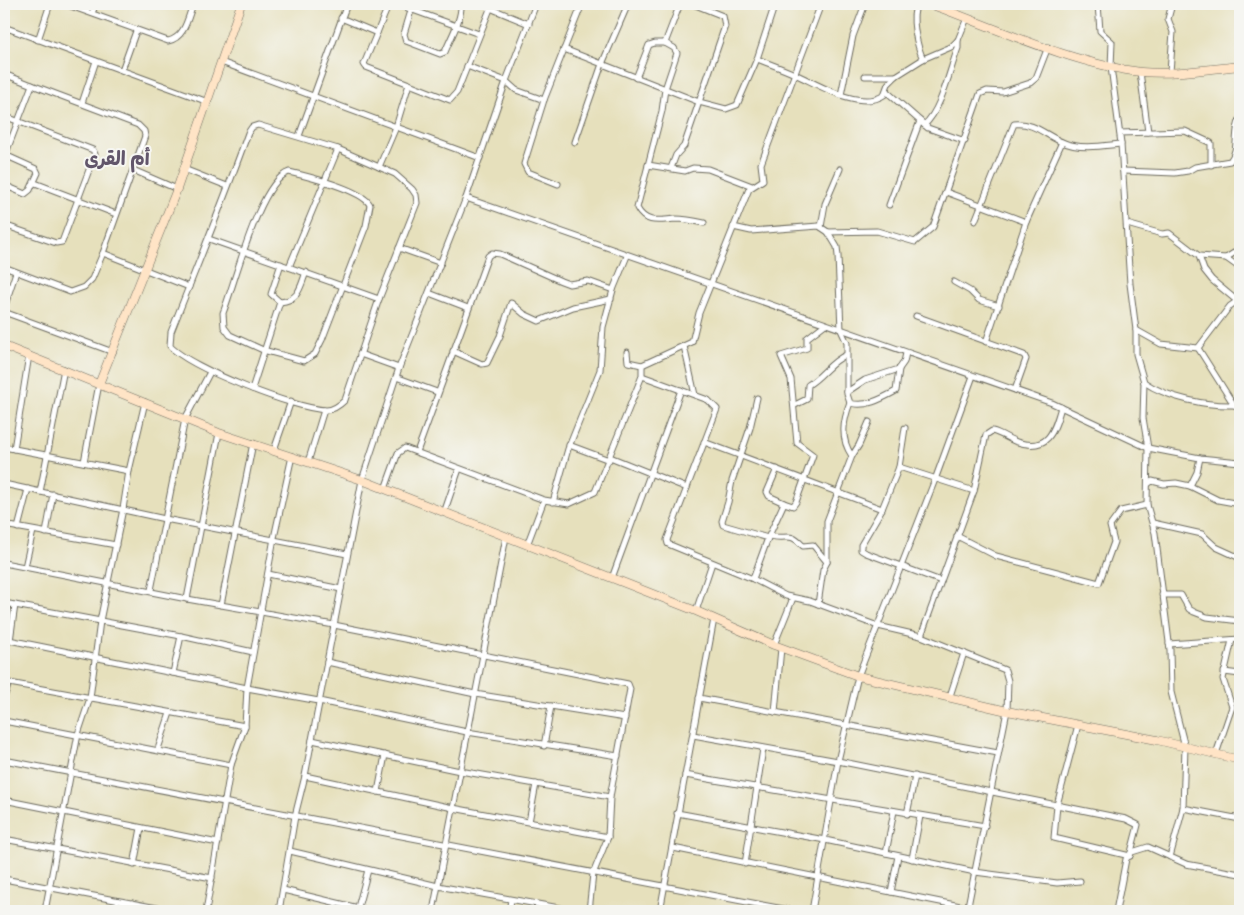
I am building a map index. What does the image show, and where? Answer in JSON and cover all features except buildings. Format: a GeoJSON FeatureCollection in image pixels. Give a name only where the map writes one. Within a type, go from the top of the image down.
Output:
{"type":"FeatureCollection","features":[{"type":"Feature","properties":{"kind":"street"},"geometry":{"type":"LineString","coordinates":[[38,40],[50,4]]}},
{"type":"Feature","properties":{"kind":"street"},"geometry":{"type":"LineString","coordinates":[[65,4],[168,41],[175,40],[182,32],[193,4]]}},
{"type":"Feature","properties":{"kind":"street"},"geometry":{"type":"LineString","coordinates":[[92,13],[96,4]]}},
{"type":"Feature","properties":{"kind":"street"},"geometry":{"type":"LineString","coordinates":[[84,462],[98,384],[113,352],[177,189],[241,4]]}},
{"type":"Feature","properties":{"kind":"street"},"geometry":{"type":"LineString","coordinates":[[299,136],[312,95],[346,4]]}},
{"type":"Feature","properties":{"kind":"street"},"geometry":{"type":"LineString","coordinates":[[389,4],[364,64],[366,67],[450,100],[454,98],[468,66],[491,6],[529,24]]}},
{"type":"Feature","properties":{"kind":"street"},"geometry":{"type":"LineString","coordinates":[[396,4],[412,6],[479,34]]}},
{"type":"Feature","properties":{"kind":"street"},"geometry":{"type":"LineString","coordinates":[[412,6],[404,34],[406,40],[440,54],[445,52],[456,26],[461,11],[461,4]]}},
{"type":"Feature","properties":{"kind":"street"},"geometry":{"type":"LineString","coordinates":[[279,911],[295,816],[306,776],[362,480],[399,368],[466,198],[506,81],[536,4]]}},
{"type":"Feature","properties":{"kind":"street"},"geometry":{"type":"LineString","coordinates":[[558,184],[525,170],[524,164],[544,100],[582,4]]}},
{"type":"Feature","properties":{"kind":"street"},"geometry":{"type":"LineString","coordinates":[[575,142],[602,64],[628,4]]}},
{"type":"Feature","properties":{"kind":"street"},"geometry":{"type":"LineString","coordinates":[[665,43],[680,4]]}},
{"type":"Feature","properties":{"kind":"street"},"geometry":{"type":"LineString","coordinates":[[671,168],[676,155],[684,146],[725,20],[719,12],[694,4]]}},
{"type":"Feature","properties":{"kind":"street"},"geometry":{"type":"LineString","coordinates":[[564,49],[699,102],[726,109],[736,105],[757,59],[775,4]]}},
{"type":"Feature","properties":{"kind":"street"},"geometry":{"type":"LineString","coordinates":[[648,165],[685,171],[693,168],[708,169],[752,186],[758,185],[763,180],[761,164],[821,4]]}},
{"type":"Feature","properties":{"kind":"street"},"geometry":{"type":"LineString","coordinates":[[842,95],[850,50],[866,4]]}},
{"type":"Feature","properties":{"kind":"street"},"geometry":{"type":"LineString","coordinates":[[917,4],[914,13],[916,20],[915,33],[923,59]]}},
{"type":"Feature","properties":{"kind":"street"},"geometry":{"type":"LineString","coordinates":[[930,4],[1048,47],[1111,66],[1140,72],[1170,72],[1240,66]]}},
{"type":"Feature","properties":{"kind":"street"},"geometry":{"type":"LineString","coordinates":[[1098,4],[1100,31],[1112,40],[1111,66],[1121,144],[1130,284],[1136,330],[1136,354],[1144,382],[1143,418],[1148,448],[1147,505],[1153,523],[1169,644],[1171,692],[1185,747],[1183,808],[1170,857]]}},
{"type":"Feature","properties":{"kind":"street"},"geometry":{"type":"LineString","coordinates":[[1170,72],[1173,32],[1168,18],[1172,4]]}},
{"type":"Feature","properties":{"kind":"street"},"geometry":{"type":"LineString","coordinates":[[341,18],[376,33]]}},
{"type":"Feature","properties":{"kind":"street"},"geometry":{"type":"LineString","coordinates":[[889,205],[922,123],[932,118],[967,18]]}},
{"type":"Feature","properties":{"kind":"street"},"geometry":{"type":"LineString","coordinates":[[4,27],[208,102]]}},
{"type":"Feature","properties":{"kind":"street"},"geometry":{"type":"LineString","coordinates":[[122,70],[136,31]]}},
{"type":"Feature","properties":{"kind":"street"},"geometry":{"type":"LineString","coordinates":[[757,59],[842,95],[859,100],[875,100],[884,95],[888,84],[896,76],[923,59],[951,47],[958,40]]}},
{"type":"Feature","properties":{"kind":"street"},"geometry":{"type":"LineString","coordinates":[[636,78],[649,45],[665,43],[674,48],[677,54],[665,89],[662,111],[637,208],[642,217],[652,221],[675,219],[704,223]]}},
{"type":"Feature","properties":{"kind":"street"},"geometry":{"type":"LineString","coordinates":[[828,232],[877,231],[916,242],[933,227],[965,141],[980,94],[987,91],[1003,92],[1030,84],[1036,78],[1048,47]]}},
{"type":"Feature","properties":{"kind":"street"},"geometry":{"type":"LineString","coordinates":[[82,103],[96,61]]}},
{"type":"Feature","properties":{"kind":"street"},"geometry":{"type":"LineString","coordinates":[[221,62],[480,158]]}},
{"type":"Feature","properties":{"kind":"street"},"geometry":{"type":"LineString","coordinates":[[468,66],[506,81],[516,90],[544,100]]}},
{"type":"Feature","properties":{"kind":"street"},"geometry":{"type":"LineString","coordinates":[[1140,72],[1148,132]]}},
{"type":"Feature","properties":{"kind":"street"},"geometry":{"type":"LineString","coordinates":[[4,74],[138,126],[144,131],[145,136],[103,253],[92,279],[84,287],[73,292],[4,267]]}},
{"type":"Feature","properties":{"kind":"street"},"geometry":{"type":"LineString","coordinates":[[864,76],[896,76]]}},
{"type":"Feature","properties":{"kind":"street"},"geometry":{"type":"LineString","coordinates":[[379,167],[396,127],[409,84]]}},
{"type":"Feature","properties":{"kind":"street"},"geometry":{"type":"LineString","coordinates":[[4,185],[25,194],[34,183],[38,170],[4,156],[32,85]]}},
{"type":"Feature","properties":{"kind":"street"},"geometry":{"type":"LineString","coordinates":[[886,90],[922,123],[933,130],[965,141]]}},
{"type":"Feature","properties":{"kind":"street"},"geometry":{"type":"LineString","coordinates":[[4,116],[93,150],[94,158],[60,244],[4,225]]}},
{"type":"Feature","properties":{"kind":"street"},"geometry":{"type":"LineString","coordinates":[[1123,171],[1175,173],[1188,171],[1195,167],[1230,161],[1235,155],[1236,130],[1240,119]]}},
{"type":"Feature","properties":{"kind":"street"},"geometry":{"type":"LineString","coordinates":[[975,221],[1014,124],[1029,125],[1062,142],[1086,147],[1121,144]]}},
{"type":"Feature","properties":{"kind":"street"},"geometry":{"type":"LineString","coordinates":[[258,125],[299,136],[338,149],[379,167],[407,183],[416,195],[417,203],[379,299],[346,400],[334,408],[324,410],[252,389],[210,372],[170,346],[171,332],[209,239],[227,186],[252,127],[258,125]]}},
{"type":"Feature","properties":{"kind":"street"},"geometry":{"type":"LineString","coordinates":[[1120,133],[1185,131],[1209,141],[1212,146],[1211,165]]}},
{"type":"Feature","properties":{"kind":"street"},"geometry":{"type":"LineString","coordinates":[[986,342],[1026,222],[1062,142]]}},
{"type":"Feature","properties":{"kind":"street"},"geometry":{"type":"LineString","coordinates":[[289,267],[338,149]]}},
{"type":"Feature","properties":{"kind":"street"},"geometry":{"type":"LineString","coordinates":[[184,169],[227,186]]}},
{"type":"Feature","properties":{"kind":"street"},"geometry":{"type":"LineString","coordinates":[[821,227],[825,204],[840,169]]}},
{"type":"Feature","properties":{"kind":"street"},"geometry":{"type":"LineString","coordinates":[[133,170],[177,189]]}},
{"type":"Feature","properties":{"kind":"street"},"geometry":{"type":"LineString","coordinates":[[288,172],[324,182],[364,197],[370,205],[366,226],[322,340],[312,358],[304,361],[263,350],[230,335],[224,322],[224,313],[244,251],[265,196],[278,177],[288,172]]}},
{"type":"Feature","properties":{"kind":"street"},"geometry":{"type":"LineString","coordinates":[[34,183],[78,198],[116,214]]}},
{"type":"Feature","properties":{"kind":"street"},"geometry":{"type":"LineString","coordinates":[[627,352],[628,362],[642,365],[659,355],[684,346],[694,338],[700,313],[711,284],[733,227],[752,186]]}},
{"type":"Feature","properties":{"kind":"street"},"geometry":{"type":"LineString","coordinates":[[946,192],[1026,222]]}},
{"type":"Feature","properties":{"kind":"street"},"geometry":{"type":"LineString","coordinates":[[466,198],[824,325],[1061,406],[1148,448],[1200,458],[1240,462]]}},
{"type":"Feature","properties":{"kind":"street"},"geometry":{"type":"LineString","coordinates":[[1127,224],[1162,234],[1169,233],[1199,256],[1204,270],[1212,280],[1238,299],[1198,348]]}},
{"type":"Feature","properties":{"kind":"street"},"geometry":{"type":"LineString","coordinates":[[733,227],[752,231],[811,225],[821,227],[828,232],[837,247],[841,330],[847,343],[847,392],[850,403],[843,435],[844,444],[852,456]]}},
{"type":"Feature","properties":{"kind":"street"},"geometry":{"type":"LineString","coordinates":[[209,239],[379,299]]}},
{"type":"Feature","properties":{"kind":"street"},"geometry":{"type":"LineString","coordinates":[[399,248],[441,263]]}},
{"type":"Feature","properties":{"kind":"street"},"geometry":{"type":"LineString","coordinates":[[1226,258],[1240,248]]}},
{"type":"Feature","properties":{"kind":"street"},"geometry":{"type":"LineString","coordinates":[[103,253],[189,287]]}},
{"type":"Feature","properties":{"kind":"street"},"geometry":{"type":"LineString","coordinates":[[416,452],[488,256],[492,253],[500,254],[569,284],[588,281],[613,290]]}},
{"type":"Feature","properties":{"kind":"street"},"geometry":{"type":"LineString","coordinates":[[553,502],[569,445],[600,370],[603,327],[613,290],[627,256]]}},
{"type":"Feature","properties":{"kind":"street"},"geometry":{"type":"LineString","coordinates":[[1199,256],[1226,258],[1240,268]]}},
{"type":"Feature","properties":{"kind":"street"},"geometry":{"type":"LineString","coordinates":[[281,264],[271,294],[280,302],[290,301],[296,297],[306,272]]}},
{"type":"Feature","properties":{"kind":"street"},"geometry":{"type":"LineString","coordinates":[[16,272],[4,310],[113,352]]}},
{"type":"Feature","properties":{"kind":"street"},"geometry":{"type":"LineString","coordinates":[[954,282],[970,291],[979,300],[999,306]]}},
{"type":"Feature","properties":{"kind":"street"},"geometry":{"type":"LineString","coordinates":[[429,293],[468,308]]}},
{"type":"Feature","properties":{"kind":"street"},"geometry":{"type":"LineString","coordinates":[[453,350],[482,364],[487,364],[500,336],[511,303],[524,314],[539,321],[573,307],[611,299]]}},
{"type":"Feature","properties":{"kind":"street"},"geometry":{"type":"LineString","coordinates":[[252,389],[280,302]]}},
{"type":"Feature","properties":{"kind":"street"},"geometry":{"type":"LineString","coordinates":[[916,316],[1025,357],[1015,390]]}},
{"type":"Feature","properties":{"kind":"street"},"geometry":{"type":"LineString","coordinates":[[777,469],[767,492],[769,496],[793,506],[814,455],[797,443],[795,404],[791,389],[792,379],[781,356],[807,348],[807,338],[824,325]]}},
{"type":"Feature","properties":{"kind":"street"},"geometry":{"type":"LineString","coordinates":[[1136,330],[1161,344],[1198,348],[1237,405]]}},
{"type":"Feature","properties":{"kind":"street"},"geometry":{"type":"LineString","coordinates":[[4,346],[29,354],[220,433],[362,480],[696,611],[778,646],[858,676],[950,696],[1007,711],[1240,760]]}},
{"type":"Feature","properties":{"kind":"street"},"geometry":{"type":"LineString","coordinates":[[684,346],[695,395]]}},
{"type":"Feature","properties":{"kind":"street"},"geometry":{"type":"LineString","coordinates":[[850,403],[856,405],[871,403],[896,391],[900,369],[906,353]]}},
{"type":"Feature","properties":{"kind":"street"},"geometry":{"type":"LineString","coordinates":[[14,449],[29,354]]}},
{"type":"Feature","properties":{"kind":"street"},"geometry":{"type":"LineString","coordinates":[[360,354],[399,368]]}},
{"type":"Feature","properties":{"kind":"street"},"geometry":{"type":"LineString","coordinates":[[795,404],[807,399],[808,385],[846,355]]}},
{"type":"Feature","properties":{"kind":"street"},"geometry":{"type":"LineString","coordinates":[[385,490],[400,449],[405,448],[544,500],[569,504],[592,496],[610,459],[642,376],[642,365]]}},
{"type":"Feature","properties":{"kind":"street"},"geometry":{"type":"LineString","coordinates":[[40,492],[64,369]]}},
{"type":"Feature","properties":{"kind":"street"},"geometry":{"type":"LineString","coordinates":[[847,392],[866,380],[900,369]]}},
{"type":"Feature","properties":{"kind":"street"},"geometry":{"type":"LineString","coordinates":[[151,590],[185,419],[210,372]]}},
{"type":"Feature","properties":{"kind":"street"},"geometry":{"type":"LineString","coordinates":[[642,376],[708,400],[717,409],[667,540],[668,544],[753,579],[793,598],[818,604],[878,626],[922,636],[1006,670],[1008,681],[1007,711],[967,909]]}},
{"type":"Feature","properties":{"kind":"street"},"geometry":{"type":"LineString","coordinates":[[812,911],[838,761],[858,676],[936,477],[972,376]]}},
{"type":"Feature","properties":{"kind":"street"},"geometry":{"type":"LineString","coordinates":[[396,377],[437,392]]}},
{"type":"Feature","properties":{"kind":"street"},"geometry":{"type":"LineString","coordinates":[[1144,382],[1154,389],[1175,395],[1214,403],[1237,405]]}},
{"type":"Feature","properties":{"kind":"street"},"geometry":{"type":"LineString","coordinates":[[612,578],[681,390]]}},
{"type":"Feature","properties":{"kind":"street"},"geometry":{"type":"LineString","coordinates":[[757,398],[750,428],[732,481],[722,521],[723,525],[769,537],[778,538],[786,536],[794,538],[803,546],[813,545],[827,562]]}},
{"type":"Feature","properties":{"kind":"street"},"geometry":{"type":"LineString","coordinates":[[45,911],[78,734],[90,698],[93,658],[123,509],[128,471],[145,401]]}},
{"type":"Feature","properties":{"kind":"street"},"geometry":{"type":"LineString","coordinates":[[274,450],[291,401]]}},
{"type":"Feature","properties":{"kind":"street"},"geometry":{"type":"LineString","coordinates":[[922,636],[974,490],[988,432],[999,433],[1017,442],[1039,444],[1044,442],[1055,426],[1061,406]]}},
{"type":"Feature","properties":{"kind":"street"},"geometry":{"type":"LineString","coordinates":[[308,462],[324,410]]}},
{"type":"Feature","properties":{"kind":"street"},"geometry":{"type":"LineString","coordinates":[[818,604],[823,570],[827,562],[827,521],[852,456],[869,422]]}},
{"type":"Feature","properties":{"kind":"street"},"geometry":{"type":"LineString","coordinates":[[905,428],[899,467],[882,509],[864,538],[861,550],[941,581]]}},
{"type":"Feature","properties":{"kind":"street"},"geometry":{"type":"LineString","coordinates":[[187,599],[220,433]]}},
{"type":"Feature","properties":{"kind":"street"},"geometry":{"type":"LineString","coordinates":[[704,442],[882,509]]}},
{"type":"Feature","properties":{"kind":"street"},"geometry":{"type":"LineString","coordinates":[[221,605],[253,444]]}},
{"type":"Feature","properties":{"kind":"street"},"geometry":{"type":"LineString","coordinates":[[569,445],[687,488]]}},
{"type":"Feature","properties":{"kind":"street"},"geometry":{"type":"LineString","coordinates":[[4,447],[128,471]]}},
{"type":"Feature","properties":{"kind":"street"},"geometry":{"type":"LineString","coordinates":[[206,911],[224,802],[232,765],[245,726],[247,688],[253,652],[274,538],[292,456]]}},
{"type":"Feature","properties":{"kind":"street"},"geometry":{"type":"LineString","coordinates":[[1190,486],[1198,472],[1200,458]]}},
{"type":"Feature","properties":{"kind":"street"},"geometry":{"type":"LineString","coordinates":[[899,467],[974,490]]}},
{"type":"Feature","properties":{"kind":"street"},"geometry":{"type":"LineString","coordinates":[[444,513],[459,469]]}},
{"type":"Feature","properties":{"kind":"street"},"geometry":{"type":"LineString","coordinates":[[1148,484],[1152,481],[1159,484],[1176,483],[1190,486],[1218,500],[1240,504]]}},
{"type":"Feature","properties":{"kind":"street"},"geometry":{"type":"LineString","coordinates":[[4,484],[165,519],[274,538],[347,554]]}},
{"type":"Feature","properties":{"kind":"street"},"geometry":{"type":"LineString","coordinates":[[18,528],[28,489]]}},
{"type":"Feature","properties":{"kind":"street"},"geometry":{"type":"LineString","coordinates":[[46,533],[53,494]]}},
{"type":"Feature","properties":{"kind":"street"},"geometry":{"type":"LineString","coordinates":[[527,545],[544,500]]}},
{"type":"Feature","properties":{"kind":"street"},"geometry":{"type":"LineString","coordinates":[[753,579],[784,503]]}},
{"type":"Feature","properties":{"kind":"street"},"geometry":{"type":"LineString","coordinates":[[957,536],[996,556],[1099,583],[1114,542],[1110,526],[1121,511],[1147,505]]}},
{"type":"Feature","properties":{"kind":"street"},"geometry":{"type":"LineString","coordinates":[[1153,523],[1202,534],[1216,547],[1240,558]]}},
{"type":"Feature","properties":{"kind":"street"},"geometry":{"type":"LineString","coordinates":[[4,525],[116,545]]}},
{"type":"Feature","properties":{"kind":"street"},"geometry":{"type":"LineString","coordinates":[[25,567],[33,530]]}},
{"type":"Feature","properties":{"kind":"street"},"geometry":{"type":"LineString","coordinates":[[433,911],[506,537]]}},
{"type":"Feature","properties":{"kind":"street"},"geometry":{"type":"LineString","coordinates":[[4,563],[151,590],[187,599],[334,625],[628,684],[630,689],[610,797],[608,837],[593,874],[589,911]]}},
{"type":"Feature","properties":{"kind":"street"},"geometry":{"type":"LineString","coordinates":[[696,611],[712,563]]}},
{"type":"Feature","properties":{"kind":"street"},"geometry":{"type":"LineString","coordinates":[[268,574],[342,589]]}},
{"type":"Feature","properties":{"kind":"street"},"geometry":{"type":"LineString","coordinates":[[1162,595],[1181,595],[1189,609],[1207,617],[1240,621]]}},
{"type":"Feature","properties":{"kind":"street"},"geometry":{"type":"LineString","coordinates":[[775,712],[778,646],[793,598]]}},
{"type":"Feature","properties":{"kind":"street"},"geometry":{"type":"LineString","coordinates":[[4,603],[181,636],[253,652]]}},
{"type":"Feature","properties":{"kind":"street"},"geometry":{"type":"LineString","coordinates":[[15,605],[7,640],[320,701],[467,732],[544,746],[618,756]]}},
{"type":"Feature","properties":{"kind":"street"},"geometry":{"type":"LineString","coordinates":[[660,911],[714,619]]}},
{"type":"Feature","properties":{"kind":"street"},"geometry":{"type":"LineString","coordinates":[[173,673],[181,636]]}},
{"type":"Feature","properties":{"kind":"street"},"geometry":{"type":"LineString","coordinates":[[1169,644],[1240,639]]}},
{"type":"Feature","properties":{"kind":"street"},"geometry":{"type":"LineString","coordinates":[[1216,754],[1232,707],[1231,699],[1224,686],[1224,672],[1232,640]]}},
{"type":"Feature","properties":{"kind":"street"},"geometry":{"type":"LineString","coordinates":[[950,696],[964,653]]}},
{"type":"Feature","properties":{"kind":"street"},"geometry":{"type":"LineString","coordinates":[[327,662],[475,694],[625,718]]}},
{"type":"Feature","properties":{"kind":"street"},"geometry":{"type":"LineString","coordinates":[[1224,672],[1240,674]]}},
{"type":"Feature","properties":{"kind":"street"},"geometry":{"type":"LineString","coordinates":[[4,697],[6,682],[245,726]]}},
{"type":"Feature","properties":{"kind":"street"},"geometry":{"type":"LineString","coordinates":[[699,698],[998,753]]}},
{"type":"Feature","properties":{"kind":"street"},"geometry":{"type":"LineString","coordinates":[[544,746],[551,706]]}},
{"type":"Feature","properties":{"kind":"street"},"geometry":{"type":"LineString","coordinates":[[158,749],[170,712]]}},
{"type":"Feature","properties":{"kind":"street"},"geometry":{"type":"LineString","coordinates":[[4,721],[158,749],[232,765]]}},
{"type":"Feature","properties":{"kind":"street"},"geometry":{"type":"LineString","coordinates":[[1078,725],[1057,805],[1054,838],[1130,856]]}},
{"type":"Feature","properties":{"kind":"street"},"geometry":{"type":"LineString","coordinates":[[693,736],[838,761],[1126,819],[1138,826],[1130,856]]}},
{"type":"Feature","properties":{"kind":"street"},"geometry":{"type":"LineString","coordinates":[[312,740],[460,771],[610,797]]}},
{"type":"Feature","properties":{"kind":"street"},"geometry":{"type":"LineString","coordinates":[[745,864],[763,748]]}},
{"type":"Feature","properties":{"kind":"street"},"geometry":{"type":"LineString","coordinates":[[378,792],[385,755]]}},
{"type":"Feature","properties":{"kind":"street"},"geometry":{"type":"LineString","coordinates":[[4,760],[794,911]]}},
{"type":"Feature","properties":{"kind":"street"},"geometry":{"type":"LineString","coordinates":[[684,775],[832,802],[985,826]]}},
{"type":"Feature","properties":{"kind":"street"},"geometry":{"type":"LineString","coordinates":[[306,776],[453,808],[608,837]]}},
{"type":"Feature","properties":{"kind":"street"},"geometry":{"type":"LineString","coordinates":[[907,814],[914,776]]}},
{"type":"Feature","properties":{"kind":"street"},"geometry":{"type":"LineString","coordinates":[[529,822],[536,784]]}},
{"type":"Feature","properties":{"kind":"street"},"geometry":{"type":"LineString","coordinates":[[4,800],[218,842]]}},
{"type":"Feature","properties":{"kind":"street"},"geometry":{"type":"LineString","coordinates":[[1183,808],[1240,819]]}},
{"type":"Feature","properties":{"kind":"street"},"geometry":{"type":"LineString","coordinates":[[677,812],[825,840],[975,872],[1057,883],[1080,881]]}},
{"type":"Feature","properties":{"kind":"street"},"geometry":{"type":"LineString","coordinates":[[886,853],[894,812]]}},
{"type":"Feature","properties":{"kind":"street"},"geometry":{"type":"LineString","coordinates":[[912,859],[920,816]]}},
{"type":"Feature","properties":{"kind":"street"},"geometry":{"type":"LineString","coordinates":[[134,865],[141,828]]}},
{"type":"Feature","properties":{"kind":"street"},"geometry":{"type":"LineString","coordinates":[[4,840],[212,878]]}},
{"type":"Feature","properties":{"kind":"street"},"geometry":{"type":"LineString","coordinates":[[1116,911],[1126,859],[1132,852],[1148,847],[1186,864],[1240,874]]}},
{"type":"Feature","properties":{"kind":"street"},"geometry":{"type":"LineString","coordinates":[[673,848],[967,909],[985,911]]}},
{"type":"Feature","properties":{"kind":"street"},"geometry":{"type":"LineString","coordinates":[[290,851],[438,886],[576,911]]}},
{"type":"Feature","properties":{"kind":"street"},"geometry":{"type":"LineString","coordinates":[[891,892],[898,856]]}},
{"type":"Feature","properties":{"kind":"street"},"geometry":{"type":"LineString","coordinates":[[357,910],[368,870]]}},
{"type":"Feature","properties":{"kind":"street"},"geometry":{"type":"LineString","coordinates":[[4,879],[50,886],[173,911]]}},
{"type":"Feature","properties":{"kind":"street"},"geometry":{"type":"LineString","coordinates":[[284,890],[357,910],[371,911]]}},
{"type":"Feature","properties":{"kind":"street"},"geometry":{"type":"LineString","coordinates":[[509,911],[511,900]]}},
{"type":"Feature","properties":{"kind":"street"},"geometry":{"type":"LineString","coordinates":[[130,911],[132,903]]}},
{"type":"Feature","properties":{"kind":"district","name":"أم القرى"},"geometry":{"type":"Point","coordinates":[117,161]}}]}
